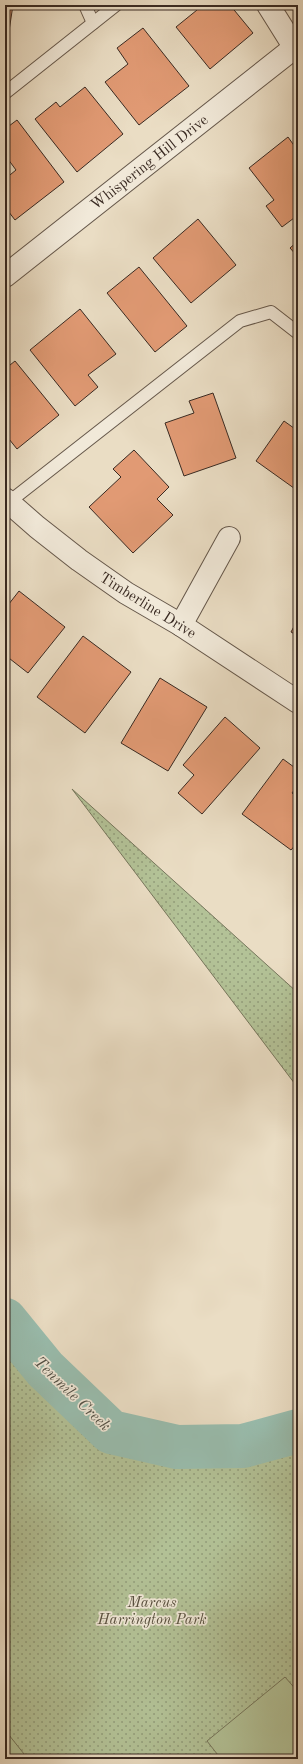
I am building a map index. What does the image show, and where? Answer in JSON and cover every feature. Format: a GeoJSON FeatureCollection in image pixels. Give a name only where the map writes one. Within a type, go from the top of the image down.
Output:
{"type":"FeatureCollection","features":[{"type":"Feature","properties":{"kind":"street"},"geometry":{"type":"LineString","coordinates":[[268,5],[296,50]]}},
{"type":"Feature","properties":{"kind":"street","name":"Whispering Hill Drive"},"geometry":{"type":"LineString","coordinates":[[5,276],[296,50]]}},
{"type":"Feature","properties":{"kind":"street","name":"Timberline Drive"},"geometry":{"type":"LineString","coordinates":[[7,501],[79,560],[126,593],[181,625],[298,702]]}},
{"type":"Feature","properties":{"kind":"street"},"geometry":{"type":"LineString","coordinates":[[181,625],[229,538]]}},
{"type":"Feature","properties":{"kind":"lane"},"geometry":{"type":"LineString","coordinates":[[85,5],[93,23]]}},
{"type":"Feature","properties":{"kind":"lane"},"geometry":{"type":"LineString","coordinates":[[5,93],[116,5]]}},
{"type":"Feature","properties":{"kind":"lane"},"geometry":{"type":"LineString","coordinates":[[7,501],[240,321],[271,312],[298,333]]}},
{"type":"Feature","properties":{"kind":"green space"},"geometry":{"type":"Polygon","coordinates":[[[72,789],[298,993],[298,1088],[72,789]]]}},
{"type":"Feature","properties":{"kind":"green space","name":"Marcus Harrington Park"},"geometry":{"type":"Polygon","coordinates":[[[5,1340],[95,1438],[154,1463],[269,1459],[298,1450],[298,1759],[5,1759],[5,1340]]]}},
{"type":"Feature","properties":{"kind":"green space"},"geometry":{"type":"Polygon","coordinates":[[[285,1677],[298,1692],[298,1752],[290,1759],[221,1759],[207,1741],[285,1677]]]}},
{"type":"Feature","properties":{"kind":"green space"},"geometry":{"type":"Polygon","coordinates":[[[5,1730],[28,1759],[5,1759],[5,1730]]]}},
{"type":"Feature","properties":{"kind":"building"},"geometry":{"type":"Polygon","coordinates":[[[5,5],[13,5],[9,31],[5,31],[5,5]]]}},
{"type":"Feature","properties":{"kind":"building"},"geometry":{"type":"Polygon","coordinates":[[[194,5],[230,5],[253,33],[210,69],[176,27],[197,10],[194,5]]]}},
{"type":"Feature","properties":{"kind":"building"},"geometry":{"type":"Polygon","coordinates":[[[143,28],[189,86],[139,125],[105,82],[128,64],[117,48],[143,28]]]}},
{"type":"Feature","properties":{"kind":"building"},"geometry":{"type":"Polygon","coordinates":[[[85,87],[123,134],[77,172],[35,119],[56,102],[60,107],[85,87]]]}},
{"type":"Feature","properties":{"kind":"building"},"geometry":{"type":"Polygon","coordinates":[[[17,120],[64,182],[15,220],[5,207],[5,179],[16,170],[5,155],[5,129],[17,120]]]}},
{"type":"Feature","properties":{"kind":"building"},"geometry":{"type":"Polygon","coordinates":[[[288,137],[298,151],[298,215],[282,227],[266,206],[274,200],[249,168],[288,137]]]}},
{"type":"Feature","properties":{"kind":"building"},"geometry":{"type":"Polygon","coordinates":[[[198,219],[236,265],[191,303],[153,258],[198,219]]]}},
{"type":"Feature","properties":{"kind":"building"},"geometry":{"type":"Polygon","coordinates":[[[298,241],[298,257],[290,248],[298,241]]]}},
{"type":"Feature","properties":{"kind":"building"},"geometry":{"type":"Polygon","coordinates":[[[139,267],[187,326],[155,352],[107,293],[139,267]]]}},
{"type":"Feature","properties":{"kind":"building"},"geometry":{"type":"Polygon","coordinates":[[[80,309],[116,354],[88,375],[98,387],[75,406],[30,350],[80,309]]]}},
{"type":"Feature","properties":{"kind":"building"},"geometry":{"type":"Polygon","coordinates":[[[15,361],[59,415],[17,449],[5,434],[5,369],[15,361]]]}},
{"type":"Feature","properties":{"kind":"building"},"geometry":{"type":"Polygon","coordinates":[[[213,393],[236,458],[184,476],[165,423],[194,413],[189,401],[213,393]]]}},
{"type":"Feature","properties":{"kind":"building"},"geometry":{"type":"Polygon","coordinates":[[[284,421],[298,431],[298,491],[256,461],[284,421]]]}},
{"type":"Feature","properties":{"kind":"building"},"geometry":{"type":"Polygon","coordinates":[[[134,450],[169,487],[157,499],[173,515],[133,553],[89,507],[121,477],[113,469],[134,450]]]}},
{"type":"Feature","properties":{"kind":"building"},"geometry":{"type":"Polygon","coordinates":[[[19,591],[65,627],[28,673],[5,655],[5,609],[19,591]]]}},
{"type":"Feature","properties":{"kind":"building"},"geometry":{"type":"Polygon","coordinates":[[[298,619],[298,636],[291,632],[298,619]]]}},
{"type":"Feature","properties":{"kind":"building"},"geometry":{"type":"Polygon","coordinates":[[[83,636],[131,672],[85,733],[37,697],[83,636]]]}},
{"type":"Feature","properties":{"kind":"building"},"geometry":{"type":"Polygon","coordinates":[[[160,678],[207,707],[168,771],[121,743],[160,678]]]}},
{"type":"Feature","properties":{"kind":"building"},"geometry":{"type":"Polygon","coordinates":[[[225,717],[260,748],[202,814],[178,793],[194,775],[183,765],[225,717]]]}},
{"type":"Feature","properties":{"kind":"building"},"geometry":{"type":"Polygon","coordinates":[[[283,759],[298,770],[298,785],[292,793],[298,798],[298,842],[291,850],[242,814],[283,759]]]}},
{"type":"Feature","properties":{"kind":"waterway","name":"Tenmile Creek"},"geometry":{"type":"LineString","coordinates":[[5,1320],[45,1369],[111,1432],[177,1447],[243,1446],[298,1431]]}}]}
